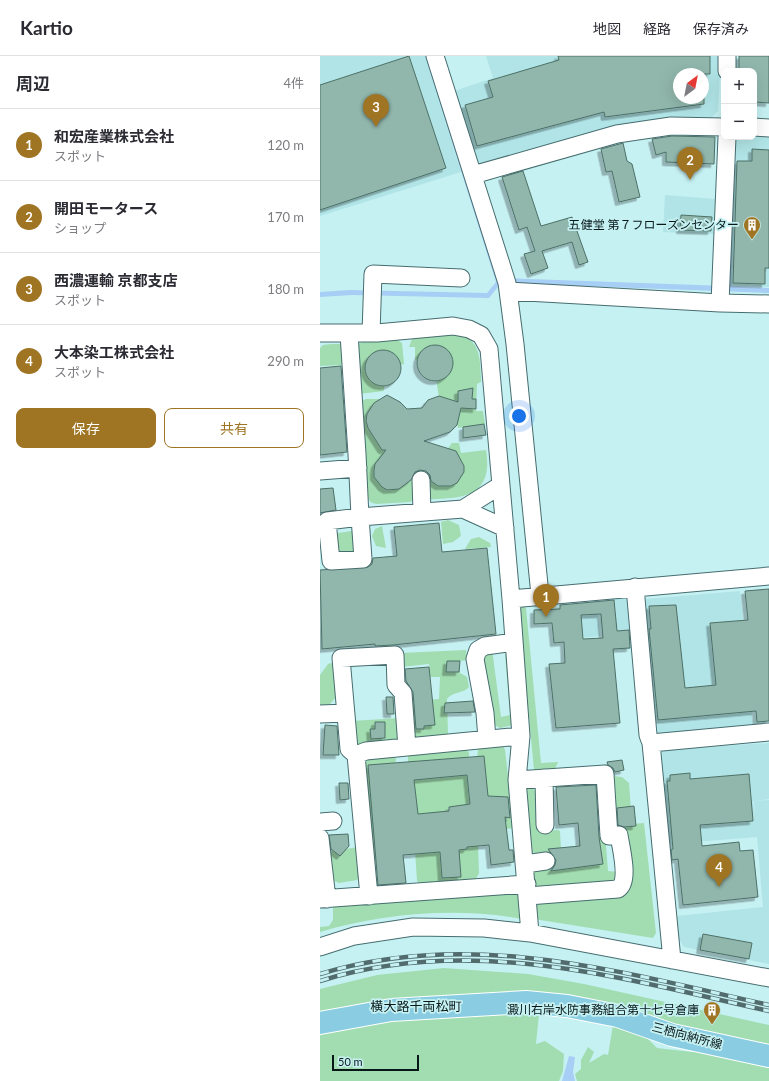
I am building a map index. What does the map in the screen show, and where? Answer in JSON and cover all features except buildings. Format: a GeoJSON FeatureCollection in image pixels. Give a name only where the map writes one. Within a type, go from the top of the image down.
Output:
{"type":"FeatureCollection","features":[{"type":"Feature","properties":{"kind":"main road","name":"三栖向納所線"},"geometry":{"type":"LineString","coordinates":[[320,1024],[391,1010],[526,1002],[567,1006],[618,1016],[672,1035],[769,1056]]}},
{"type":"Feature","properties":{"kind":"street"},"geometry":{"type":"LineString","coordinates":[[435,56],[506,283],[515,344],[540,595]]}},
{"type":"Feature","properties":{"kind":"street"},"geometry":{"type":"LineString","coordinates":[[728,56],[728,68]]}},
{"type":"Feature","properties":{"kind":"street"},"geometry":{"type":"LineString","coordinates":[[473,175],[617,134],[671,126],[721,127]]}},
{"type":"Feature","properties":{"kind":"street"},"geometry":{"type":"LineString","coordinates":[[757,127],[769,128]]}},
{"type":"Feature","properties":{"kind":"street"},"geometry":{"type":"LineString","coordinates":[[720,294],[727,140]]}},
{"type":"Feature","properties":{"kind":"street"},"geometry":{"type":"LineString","coordinates":[[371,333],[373,274],[461,278]]}},
{"type":"Feature","properties":{"kind":"street"},"geometry":{"type":"LineString","coordinates":[[506,283],[720,294],[769,304]]}},
{"type":"Feature","properties":{"kind":"street"},"geometry":{"type":"LineString","coordinates":[[320,333],[371,333],[453,326],[469,329],[481,335],[488,349],[511,599],[521,736],[517,780],[530,933]]}},
{"type":"Feature","properties":{"kind":"street"},"geometry":{"type":"LineString","coordinates":[[348,334],[358,468],[360,517],[463,509],[501,485]]}},
{"type":"Feature","properties":{"kind":"street"},"geometry":{"type":"LineString","coordinates":[[320,471],[358,468]]}},
{"type":"Feature","properties":{"kind":"street"},"geometry":{"type":"LineString","coordinates":[[421,480],[422,512]]}},
{"type":"Feature","properties":{"kind":"street"},"geometry":{"type":"LineString","coordinates":[[463,509],[504,528]]}},
{"type":"Feature","properties":{"kind":"street"},"geometry":{"type":"LineString","coordinates":[[511,599],[540,595],[769,576]]}},
{"type":"Feature","properties":{"kind":"street"},"geometry":{"type":"LineString","coordinates":[[635,588],[648,735],[651,742],[672,960]]}},
{"type":"Feature","properties":{"kind":"street"},"geometry":{"type":"LineString","coordinates":[[487,739],[485,713],[475,659],[478,650],[485,646],[514,642]]}},
{"type":"Feature","properties":{"kind":"street"},"geometry":{"type":"LineString","coordinates":[[369,896],[356,755],[349,749],[341,658],[394,655],[396,685],[403,693],[407,747]]}},
{"type":"Feature","properties":{"kind":"street"},"geometry":{"type":"LineString","coordinates":[[320,714],[346,713]]}},
{"type":"Feature","properties":{"kind":"street"},"geometry":{"type":"LineString","coordinates":[[651,742],[769,732]]}},
{"type":"Feature","properties":{"kind":"street"},"geometry":{"type":"LineString","coordinates":[[356,755],[366,751],[521,736]]}},
{"type":"Feature","properties":{"kind":"street"},"geometry":{"type":"LineString","coordinates":[[320,838],[323,899],[527,890],[618,889],[622,886],[625,878],[619,835],[609,836],[605,774],[517,780]]}},
{"type":"Feature","properties":{"kind":"street"},"geometry":{"type":"LineString","coordinates":[[544,778],[545,825]]}},
{"type":"Feature","properties":{"kind":"street"},"geometry":{"type":"LineString","coordinates":[[525,864],[546,861]]}},
{"type":"Feature","properties":{"kind":"street"},"geometry":{"type":"LineString","coordinates":[[320,947],[354,936],[413,927],[484,928],[530,933],[769,978]]}},
{"type":"Feature","properties":{"kind":"shaded area"},"geometry":{"type":"Polygon","coordinates":[[[320,56],[425,56],[461,172],[320,216],[320,56]]]}},
{"type":"Feature","properties":{"kind":"shaded area"},"geometry":{"type":"Polygon","coordinates":[[[425,56],[429,56],[498,278],[726,286],[735,140],[731,286],[769,288],[769,293],[501,283],[489,298],[352,295],[320,297],[320,292],[349,290],[487,293],[496,282],[425,56]]]}},
{"type":"Feature","properties":{"kind":"shaded area"},"geometry":{"type":"Polygon","coordinates":[[[486,56],[721,56],[718,111],[710,119],[485,166],[476,160],[454,91],[493,78],[486,56]]]}},
{"type":"Feature","properties":{"kind":"shaded area"},"geometry":{"type":"Polygon","coordinates":[[[757,133],[769,133],[769,287],[730,285],[734,140],[757,140],[757,133]]]}},
{"type":"Feature","properties":{"kind":"shaded area"},"geometry":{"type":"Polygon","coordinates":[[[665,195],[715,199],[714,234],[663,232],[665,195]]]}},
{"type":"Feature","properties":{"kind":"shaded area"},"geometry":{"type":"Polygon","coordinates":[[[740,591],[753,726],[658,734],[645,599],[740,591]]]}},
{"type":"Feature","properties":{"kind":"shaded area"},"geometry":{"type":"Polygon","coordinates":[[[623,598],[631,603],[635,649],[604,651],[598,601],[623,598]]]}},
{"type":"Feature","properties":{"kind":"shaded area"},"geometry":{"type":"Polygon","coordinates":[[[597,601],[600,636],[563,640],[559,604],[597,601]]]}},
{"type":"Feature","properties":{"kind":"shaded area"},"geometry":{"type":"Polygon","coordinates":[[[769,743],[769,799],[753,801],[755,816],[754,801],[769,800],[769,964],[684,947],[678,938],[677,916],[763,907],[757,837],[669,844],[661,750],[769,743]]]}},
{"type":"Feature","properties":{"kind":"shaded area"},"geometry":{"type":"Polygon","coordinates":[[[569,1056],[575,1057],[573,1072],[575,1081],[562,1081],[569,1056]]]}},
{"type":"Feature","properties":{"kind":"green space"},"geometry":{"type":"Polygon","coordinates":[[[454,333],[463,335],[469,339],[477,349],[480,362],[481,382],[477,384],[476,411],[483,411],[485,424],[458,428],[452,405],[439,398],[435,371],[415,359],[415,347],[409,347],[412,339],[416,337],[454,333]]]}},
{"type":"Feature","properties":{"kind":"green space"},"geometry":{"type":"Polygon","coordinates":[[[397,340],[402,343],[404,364],[400,365],[384,386],[384,391],[359,394],[355,346],[362,342],[397,340]]]}},
{"type":"Feature","properties":{"kind":"green space"},"geometry":{"type":"Polygon","coordinates":[[[340,344],[343,347],[343,365],[320,366],[320,348],[323,345],[340,344]]]}},
{"type":"Feature","properties":{"kind":"green space"},"geometry":{"type":"Polygon","coordinates":[[[366,399],[383,399],[388,459],[415,482],[413,500],[410,502],[377,504],[372,503],[367,498],[362,401],[366,399]]]}},
{"type":"Feature","properties":{"kind":"green space"},"geometry":{"type":"Polygon","coordinates":[[[452,443],[459,443],[461,453],[486,450],[487,470],[485,478],[477,489],[470,493],[451,498],[429,499],[426,478],[452,443]]]}},
{"type":"Feature","properties":{"kind":"green space"},"geometry":{"type":"Polygon","coordinates":[[[448,520],[459,525],[461,536],[453,542],[443,544],[441,522],[448,520]]]}},
{"type":"Feature","properties":{"kind":"green space"},"geometry":{"type":"Polygon","coordinates":[[[382,526],[386,548],[376,546],[372,536],[375,529],[382,526]]]}},
{"type":"Feature","properties":{"kind":"green space"},"geometry":{"type":"Polygon","coordinates":[[[352,531],[354,533],[354,552],[338,552],[336,535],[338,533],[352,531]]]}},
{"type":"Feature","properties":{"kind":"green space"},"geometry":{"type":"Polygon","coordinates":[[[479,537],[490,543],[491,547],[465,549],[471,539],[479,537]]]}},
{"type":"Feature","properties":{"kind":"green space"},"geometry":{"type":"Polygon","coordinates":[[[522,605],[526,608],[541,763],[558,762],[555,769],[534,770],[519,609],[522,605]]]}},
{"type":"Feature","properties":{"kind":"green space"},"geometry":{"type":"Polygon","coordinates":[[[492,649],[501,717],[510,715],[505,654],[508,655],[513,725],[500,728],[491,723],[483,661],[487,653],[492,649]]]}},
{"type":"Feature","properties":{"kind":"green space"},"geometry":{"type":"Polygon","coordinates":[[[466,650],[467,660],[460,661],[460,673],[467,677],[469,687],[464,691],[449,696],[447,699],[448,734],[446,737],[414,740],[408,702],[439,699],[440,677],[430,677],[429,664],[401,667],[400,653],[466,650]]]}},
{"type":"Feature","properties":{"kind":"green space"},"geometry":{"type":"Polygon","coordinates":[[[331,663],[335,665],[337,696],[330,704],[320,707],[320,675],[328,664],[331,663]]]}},
{"type":"Feature","properties":{"kind":"green space"},"geometry":{"type":"Polygon","coordinates":[[[400,718],[399,740],[359,746],[355,744],[351,721],[400,718]]]}},
{"type":"Feature","properties":{"kind":"green space"},"geometry":{"type":"Polygon","coordinates":[[[481,746],[503,746],[505,750],[514,828],[488,831],[477,759],[478,749],[481,746]]]}},
{"type":"Feature","properties":{"kind":"green space"},"geometry":{"type":"Polygon","coordinates":[[[466,748],[469,753],[469,759],[408,765],[408,754],[466,748]]]}},
{"type":"Feature","properties":{"kind":"green space"},"geometry":{"type":"Polygon","coordinates":[[[394,756],[396,759],[378,859],[370,860],[364,759],[394,756]]]}},
{"type":"Feature","properties":{"kind":"green space"},"geometry":{"type":"Polygon","coordinates":[[[467,775],[472,831],[420,836],[414,780],[467,775]]]}},
{"type":"Feature","properties":{"kind":"green space"},"geometry":{"type":"Polygon","coordinates":[[[613,776],[622,777],[629,783],[632,824],[644,823],[656,933],[653,938],[534,919],[534,905],[538,903],[595,899],[618,895],[614,837],[613,776]]]}},
{"type":"Feature","properties":{"kind":"green space"},"geometry":{"type":"Polygon","coordinates":[[[530,785],[536,792],[546,831],[560,831],[561,850],[541,854],[530,852],[522,790],[530,785]]]}},
{"type":"Feature","properties":{"kind":"green space"},"geometry":{"type":"Polygon","coordinates":[[[605,833],[608,871],[618,872],[617,883],[535,891],[531,873],[538,869],[553,869],[579,849],[579,835],[605,833]]]}},
{"type":"Feature","properties":{"kind":"green space"},"geometry":{"type":"Polygon","coordinates":[[[478,844],[479,873],[476,879],[420,884],[417,881],[415,851],[478,844]]]}},
{"type":"Feature","properties":{"kind":"green space"},"geometry":{"type":"Polygon","coordinates":[[[358,847],[359,877],[357,880],[339,883],[330,879],[327,852],[358,847]]]}},
{"type":"Feature","properties":{"kind":"green space"},"geometry":{"type":"Polygon","coordinates":[[[519,892],[522,919],[472,913],[421,914],[369,920],[320,932],[320,927],[329,926],[333,920],[333,904],[519,892]]]}},
{"type":"Feature","properties":{"kind":"green space"},"geometry":{"type":"Polygon","coordinates":[[[444,968],[528,974],[584,984],[769,1025],[769,1050],[584,1004],[320,1017],[320,989],[377,975],[444,968]]]}},
{"type":"Feature","properties":{"kind":"green space"},"geometry":{"type":"Polygon","coordinates":[[[467,1009],[539,1014],[536,1044],[545,1041],[564,1054],[563,1071],[559,1081],[320,1081],[320,1034],[389,1019],[467,1009]]]}},
{"type":"Feature","properties":{"kind":"green space"},"geometry":{"type":"Polygon","coordinates":[[[582,1013],[648,1037],[648,1039],[657,1048],[692,1052],[694,1050],[769,1068],[769,1081],[577,1081],[575,1074],[581,1069],[581,1060],[588,1047],[594,1052],[589,1063],[604,1054],[608,1055],[613,1025],[582,1013]]]}},
{"type":"Feature","properties":{"kind":"railway"},"geometry":{"type":"LineString","coordinates":[[320,974],[377,961],[433,955],[490,955],[546,960],[602,969],[769,1005]]}},
{"type":"Feature","properties":{"kind":"railway"},"geometry":{"type":"LineString","coordinates":[[320,981],[377,967],[433,961],[490,961],[546,966],[602,975],[769,1011]]}},
{"type":"Feature","properties":{"kind":"place","name":"西濃運輸 京都支店"},"geometry":{"type":"Point","coordinates":[376,127]}},
{"type":"Feature","properties":{"kind":"place","name":"開田モータース"},"geometry":{"type":"Point","coordinates":[690,180]}},
{"type":"Feature","properties":{"kind":"place","name":"五健堂 第７フローズンセンター"},"geometry":{"type":"Point","coordinates":[752,240]}},
{"type":"Feature","properties":{"kind":"place","name":"和宏産業株式会社"},"geometry":{"type":"Point","coordinates":[546,617]}},
{"type":"Feature","properties":{"kind":"place","name":"大本染工株式会社"},"geometry":{"type":"Point","coordinates":[719,887]}},
{"type":"Feature","properties":{"kind":"place","name":"澱川右岸水防事務組合第十七号倉庫"},"geometry":{"type":"Point","coordinates":[712,1025]}},
{"type":"Feature","properties":{"kind":"district","name":"横大路千両松町"},"geometry":{"type":"Point","coordinates":[416,1006]}}]}
